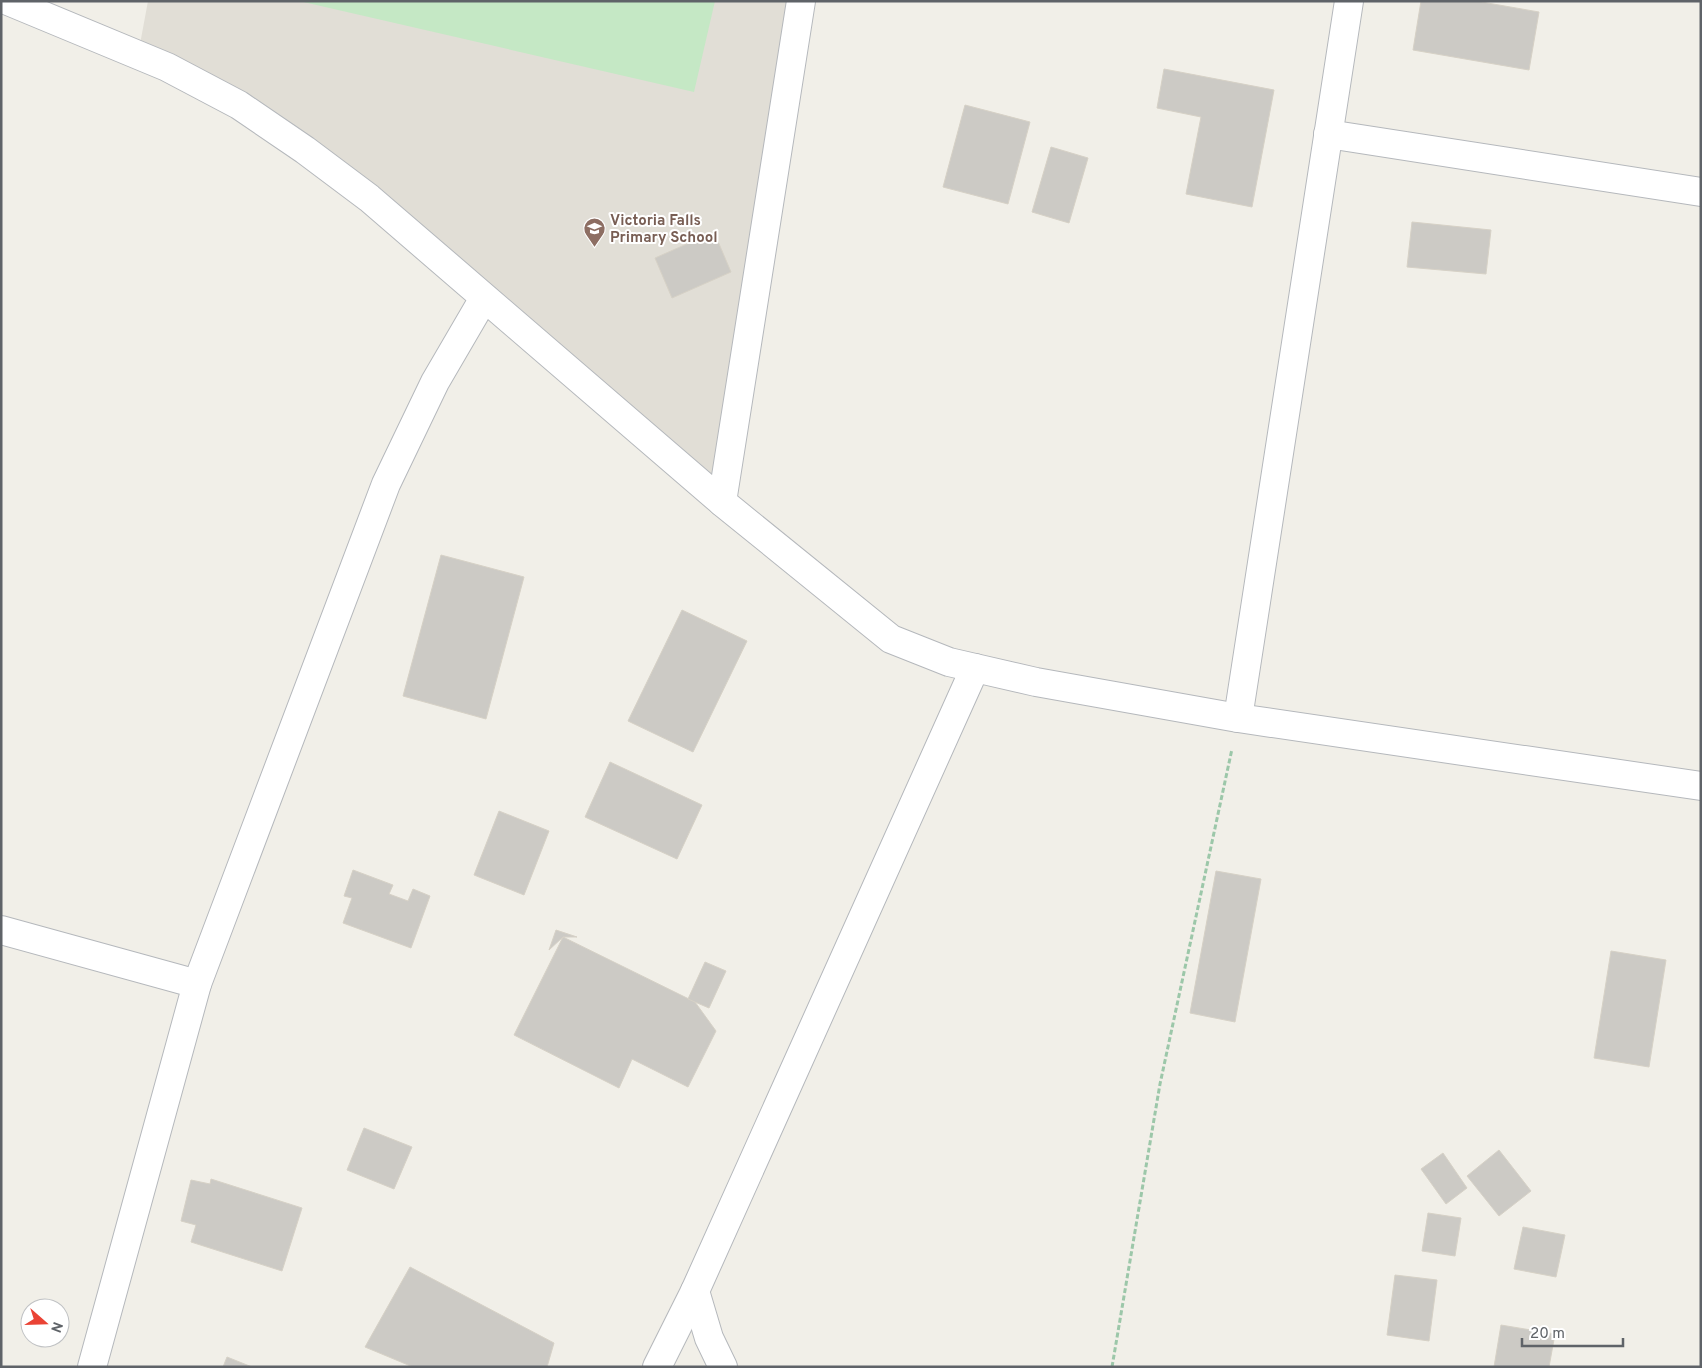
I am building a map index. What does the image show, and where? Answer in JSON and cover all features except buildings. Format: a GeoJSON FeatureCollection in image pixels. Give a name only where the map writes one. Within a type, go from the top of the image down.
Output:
{"type":"FeatureCollection","features":[{"type":"Feature","properties":{"kind":"street"},"geometry":{"type":"LineString","coordinates":[[8,1],[167,66],[240,105],[306,150],[369,198],[722,502],[891,639],[948,662],[1036,682],[1238,718],[1701,786]]}},
{"type":"Feature","properties":{"kind":"street"},"geometry":{"type":"LineString","coordinates":[[722,502],[801,1]]}},
{"type":"Feature","properties":{"kind":"street"},"geometry":{"type":"LineString","coordinates":[[1238,718],[1349,1]]}},
{"type":"Feature","properties":{"kind":"street"},"geometry":{"type":"LineString","coordinates":[[1328,134],[1701,192]]}},
{"type":"Feature","properties":{"kind":"street"},"geometry":{"type":"LineString","coordinates":[[92,1367],[198,984],[386,484],[435,382],[484,298]]}},
{"type":"Feature","properties":{"kind":"street"},"geometry":{"type":"LineString","coordinates":[[657,1367],[695,1290],[975,668]]}},
{"type":"Feature","properties":{"kind":"street"},"geometry":{"type":"LineString","coordinates":[[1,930],[198,984]]}},
{"type":"Feature","properties":{"kind":"street"},"geometry":{"type":"LineString","coordinates":[[695,1290],[709,1338],[723,1367]]}},
{"type":"Feature","properties":{"kind":"path"},"geometry":{"type":"LineString","coordinates":[[1112,1367],[1160,1084],[1238,718]]}},
{"type":"Feature","properties":{"kind":"shaded area","name":"Victoria Falls Primary School"},"geometry":{"type":"Polygon","coordinates":[[[148,1],[801,1],[722,502],[369,198],[138,55],[148,1]]]}},
{"type":"Feature","properties":{"kind":"green space"},"geometry":{"type":"Polygon","coordinates":[[[299,1],[715,1],[694,92],[299,1]]]}},
{"type":"Feature","properties":{"kind":"place","name":"Victoria Falls Primary School"},"geometry":{"type":"Point","coordinates":[594,248]}}]}
